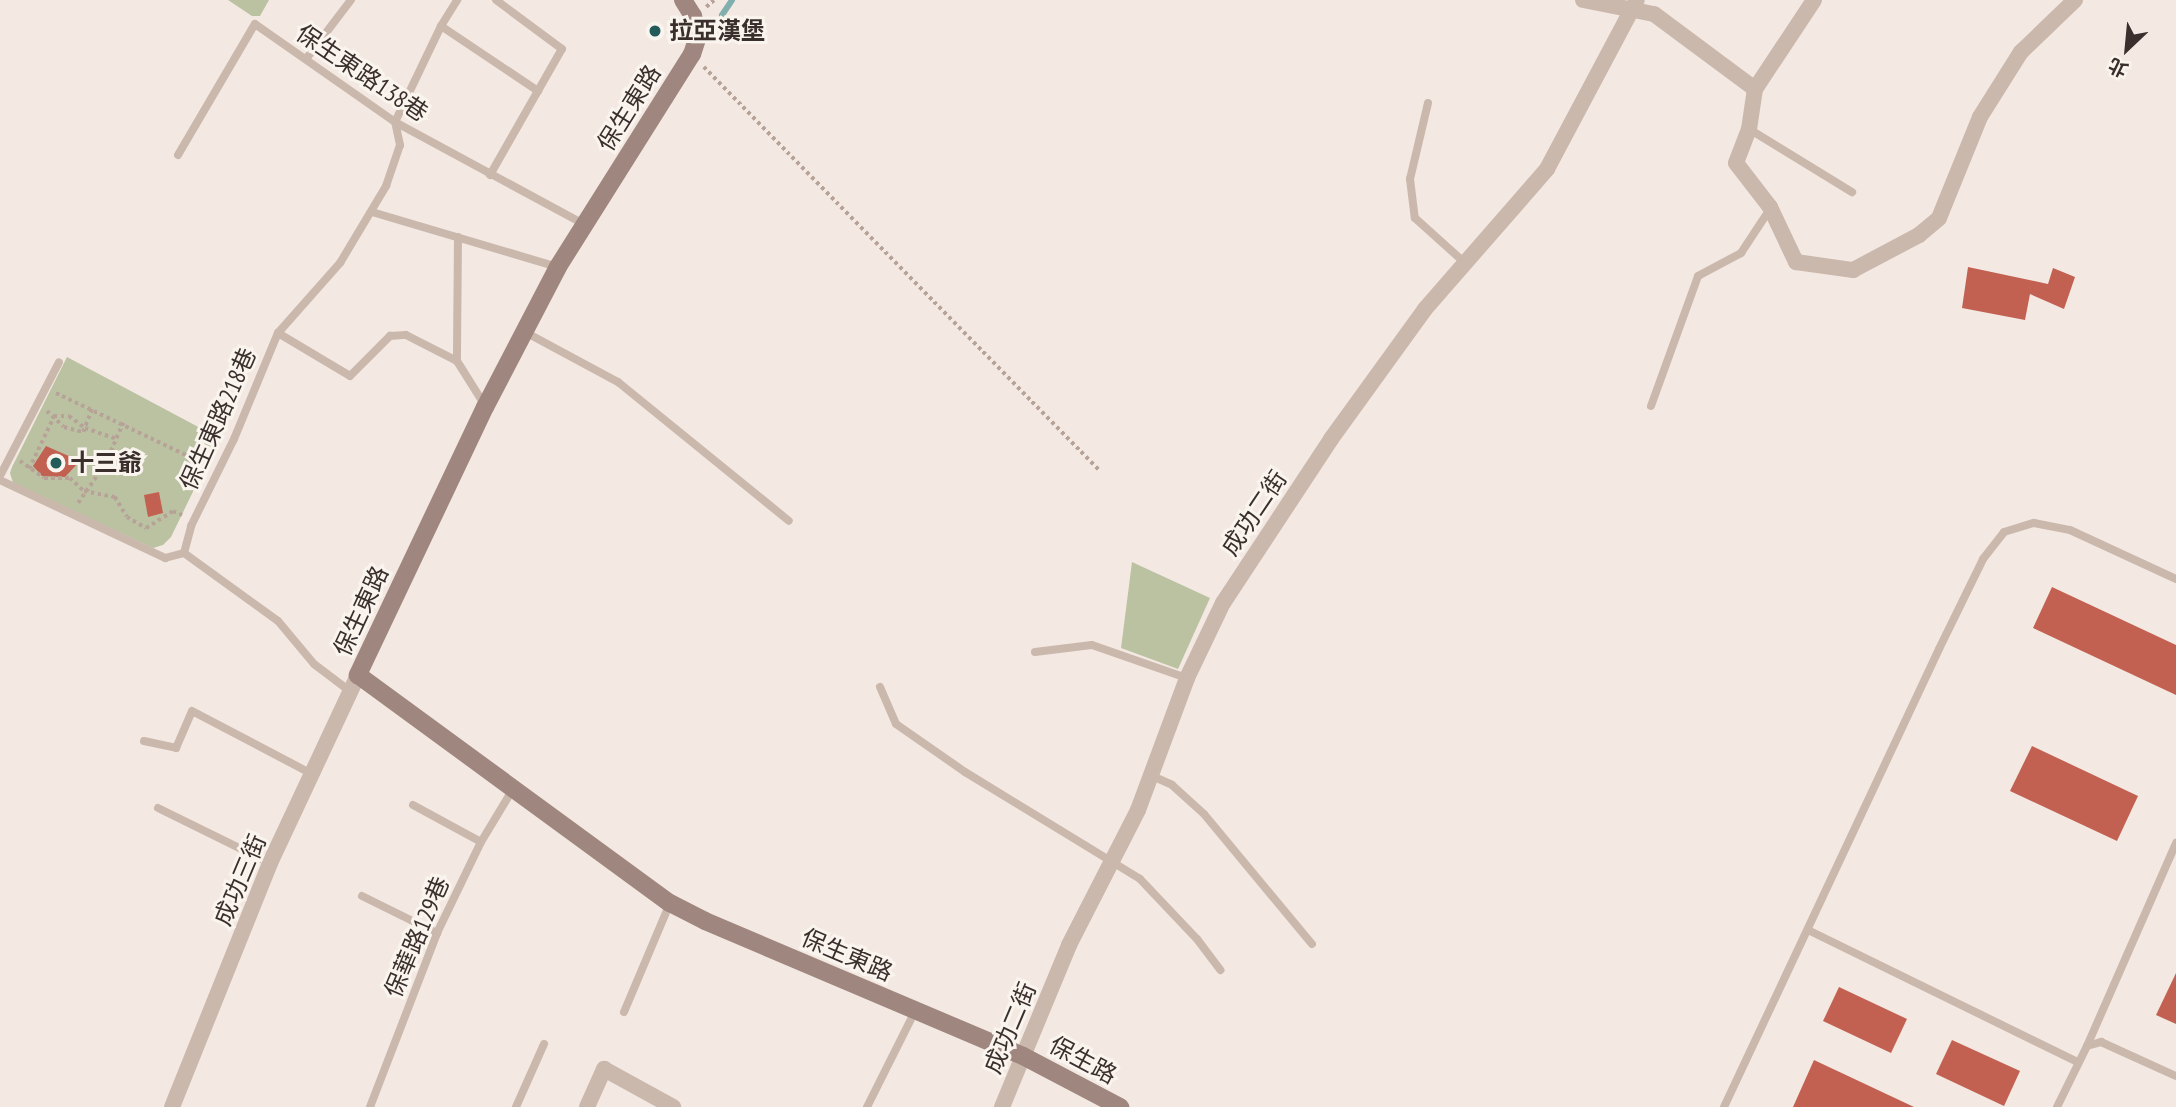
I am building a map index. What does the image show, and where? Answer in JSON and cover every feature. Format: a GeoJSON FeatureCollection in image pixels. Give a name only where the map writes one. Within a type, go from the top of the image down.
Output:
{"type":"FeatureCollection","features":[{"type":"Feature","properties":{"kind":"street","name":"保生東路"},"geometry":{"type":"LineString","coordinates":[[683,0],[694,16],[698,36],[692,54],[558,267],[485,407],[354,684],[513,789],[670,903],[705,921],[1023,1056]]}},
{"type":"Feature","properties":{"kind":"street"},"geometry":{"type":"LineString","coordinates":[[1583,0],[1635,6],[1654,14],[1755,89]]}},
{"type":"Feature","properties":{"kind":"street"},"geometry":{"type":"LineString","coordinates":[[1814,0],[1755,89],[1749,129],[1736,163],[1770,209],[1796,262],[1853,270],[1919,235],[1939,218],[1980,117],[2021,52],[2075,0]]}},
{"type":"Feature","properties":{"kind":"street","name":"成功二街"},"geometry":{"type":"LineString","coordinates":[[1002,1107],[1069,945],[1138,810],[1187,678],[1223,603],[1255,550],[1417,320],[1547,169],[1635,6]]}},
{"type":"Feature","properties":{"kind":"street","name":"成功三街"},"geometry":{"type":"LineString","coordinates":[[172,1107],[270,863],[354,684]]}},
{"type":"Feature","properties":{"kind":"street","name":"保生路"},"geometry":{"type":"LineString","coordinates":[[1023,1056],[1120,1107]]}},
{"type":"Feature","properties":{"kind":"street"},"geometry":{"type":"LineString","coordinates":[[587,1107],[604,1069],[673,1107]]}},
{"type":"Feature","properties":{"kind":"lane"},"geometry":{"type":"LineString","coordinates":[[306,59],[351,0]]}},
{"type":"Feature","properties":{"kind":"lane"},"geometry":{"type":"LineString","coordinates":[[395,122],[441,26],[457,0]]}},
{"type":"Feature","properties":{"kind":"lane"},"geometry":{"type":"LineString","coordinates":[[490,175],[562,48],[496,0]]}},
{"type":"Feature","properties":{"kind":"lane","name":"保生東路138巷"},"geometry":{"type":"LineString","coordinates":[[178,155],[256,24],[395,122],[584,224]]}},
{"type":"Feature","properties":{"kind":"lane"},"geometry":{"type":"LineString","coordinates":[[441,26],[538,91]]}},
{"type":"Feature","properties":{"kind":"lane"},"geometry":{"type":"LineString","coordinates":[[1428,103],[1410,179],[1415,218],[1465,262]]}},
{"type":"Feature","properties":{"kind":"lane","name":"保生東路218巷"},"geometry":{"type":"LineString","coordinates":[[184,553],[194,521],[278,333],[341,263],[386,186],[400,145],[395,122]]}},
{"type":"Feature","properties":{"kind":"lane"},"geometry":{"type":"LineString","coordinates":[[1749,129],[1852,192]]}},
{"type":"Feature","properties":{"kind":"lane"},"geometry":{"type":"LineString","coordinates":[[1651,406],[1698,276],[1741,253],[1770,209]]}},
{"type":"Feature","properties":{"kind":"lane"},"geometry":{"type":"LineString","coordinates":[[372,212],[558,267]]}},
{"type":"Feature","properties":{"kind":"lane"},"geometry":{"type":"LineString","coordinates":[[457,362],[458,237]]}},
{"type":"Feature","properties":{"kind":"lane"},"geometry":{"type":"LineString","coordinates":[[524,332],[618,382],[789,521]]}},
{"type":"Feature","properties":{"kind":"lane"},"geometry":{"type":"LineString","coordinates":[[278,333],[350,376],[390,336],[406,335],[457,362],[485,407]]}},
{"type":"Feature","properties":{"kind":"lane"},"geometry":{"type":"LineString","coordinates":[[59,362],[0,478],[165,558],[184,553],[278,621],[314,664],[354,684]]}},
{"type":"Feature","properties":{"kind":"lane"},"geometry":{"type":"LineString","coordinates":[[1724,1107],[1983,559],[2004,532],[2034,523],[2070,530],[2176,579]]}},
{"type":"Feature","properties":{"kind":"lane"},"geometry":{"type":"LineString","coordinates":[[1035,652],[1092,645],[1187,678]]}},
{"type":"Feature","properties":{"kind":"lane"},"geometry":{"type":"LineString","coordinates":[[880,687],[896,724],[965,772],[1140,879],[1197,939],[1220,970]]}},
{"type":"Feature","properties":{"kind":"lane"},"geometry":{"type":"LineString","coordinates":[[144,741],[176,748],[192,711],[312,774]]}},
{"type":"Feature","properties":{"kind":"lane"},"geometry":{"type":"LineString","coordinates":[[1150,775],[1172,785],[1204,814],[1312,944]]}},
{"type":"Feature","properties":{"kind":"lane","name":"保華路129巷"},"geometry":{"type":"LineString","coordinates":[[370,1107],[437,933],[481,842],[513,789]]}},
{"type":"Feature","properties":{"kind":"lane"},"geometry":{"type":"LineString","coordinates":[[413,805],[481,842]]}},
{"type":"Feature","properties":{"kind":"lane"},"geometry":{"type":"LineString","coordinates":[[158,808],[270,863]]}},
{"type":"Feature","properties":{"kind":"lane"},"geometry":{"type":"LineString","coordinates":[[2057,1107],[2087,1046],[2176,843]]}},
{"type":"Feature","properties":{"kind":"lane"},"geometry":{"type":"LineString","coordinates":[[362,896],[437,933]]}},
{"type":"Feature","properties":{"kind":"lane"},"geometry":{"type":"LineString","coordinates":[[624,1012],[670,903]]}},
{"type":"Feature","properties":{"kind":"lane"},"geometry":{"type":"LineString","coordinates":[[1808,930],[2078,1062]]}},
{"type":"Feature","properties":{"kind":"lane"},"geometry":{"type":"LineString","coordinates":[[867,1107],[915,1011]]}},
{"type":"Feature","properties":{"kind":"lane"},"geometry":{"type":"LineString","coordinates":[[2087,1046],[2101,1042],[2176,1076]]}},
{"type":"Feature","properties":{"kind":"lane"},"geometry":{"type":"LineString","coordinates":[[516,1107],[544,1044]]}},
{"type":"Feature","properties":{"kind":"path"},"geometry":{"type":"LineString","coordinates":[[692,54],[1100,470]]}},
{"type":"Feature","properties":{"kind":"path"},"geometry":{"type":"LineString","coordinates":[[45,389],[123,423],[218,471]]}},
{"type":"Feature","properties":{"kind":"path"},"geometry":{"type":"LineString","coordinates":[[36,406],[54,416],[70,431],[83,432],[92,409]]}},
{"type":"Feature","properties":{"kind":"path"},"geometry":{"type":"LineString","coordinates":[[54,416],[69,416],[85,428],[117,439]]}},
{"type":"Feature","properties":{"kind":"path"},"geometry":{"type":"LineString","coordinates":[[29,470],[54,416]]}},
{"type":"Feature","properties":{"kind":"path"},"geometry":{"type":"LineString","coordinates":[[72,514],[84,491],[103,466],[123,423]]}},
{"type":"Feature","properties":{"kind":"path"},"geometry":{"type":"LineString","coordinates":[[13,452],[29,470],[44,478],[71,478],[84,491],[115,497],[127,517],[146,528],[154,526],[173,511],[194,521]]}},
{"type":"Feature","properties":{"kind":"path"},"geometry":{"type":"LineString","coordinates":[[103,466],[115,472]]}},
{"type":"Feature","properties":{"kind":"green space"},"geometry":{"type":"Polygon","coordinates":[[[228,0],[269,0],[260,16],[252,16],[228,0]]]}},
{"type":"Feature","properties":{"kind":"green space"},"geometry":{"type":"Polygon","coordinates":[[[67,357],[219,438],[171,537],[163,545],[153,548],[13,483],[10,473],[12,467],[67,357]]]}},
{"type":"Feature","properties":{"kind":"green space"},"geometry":{"type":"Polygon","coordinates":[[[1132,562],[1210,598],[1178,669],[1121,648],[1132,562]]]}},
{"type":"Feature","properties":{"kind":"building"},"geometry":{"type":"Polygon","coordinates":[[[1968,267],[2048,284],[2053,268],[2075,277],[2064,309],[2030,294],[2025,320],[1962,308],[1968,267]]]}},
{"type":"Feature","properties":{"kind":"building","name":"十三爺"},"geometry":{"type":"Polygon","coordinates":[[[46,446],[80,461],[65,477],[42,476],[33,466],[46,446]]]}},
{"type":"Feature","properties":{"kind":"building"},"geometry":{"type":"Polygon","coordinates":[[[159,492],[163,513],[148,517],[144,495],[159,492]]]}},
{"type":"Feature","properties":{"kind":"building"},"geometry":{"type":"Polygon","coordinates":[[[2052,587],[2176,645],[2176,695],[2033,628],[2052,587]]]}},
{"type":"Feature","properties":{"kind":"building"},"geometry":{"type":"Polygon","coordinates":[[[2032,746],[2138,796],[2117,841],[2010,791],[2032,746]]]}},
{"type":"Feature","properties":{"kind":"building"},"geometry":{"type":"Polygon","coordinates":[[[2176,973],[2176,1024],[2156,1015],[2176,973]]]}},
{"type":"Feature","properties":{"kind":"building"},"geometry":{"type":"Polygon","coordinates":[[[1839,987],[1907,1019],[1891,1053],[1823,1021],[1839,987]]]}},
{"type":"Feature","properties":{"kind":"building"},"geometry":{"type":"Polygon","coordinates":[[[1952,1040],[2020,1071],[2004,1106],[1936,1074],[1952,1040]]]}},
{"type":"Feature","properties":{"kind":"building"},"geometry":{"type":"Polygon","coordinates":[[[1814,1060],[1914,1107],[1793,1107],[1814,1060]]]}},
{"type":"Feature","properties":{"kind":"waterway"},"geometry":{"type":"LineString","coordinates":[[722,15],[732,0]]}},
{"type":"Feature","properties":{"kind":"place","name":"拉亞漢堡"},"geometry":{"type":"Point","coordinates":[655,31]}},
{"type":"Feature","properties":{"kind":"place","name":"十三爺"},"geometry":{"type":"Point","coordinates":[56,463]}}]}
